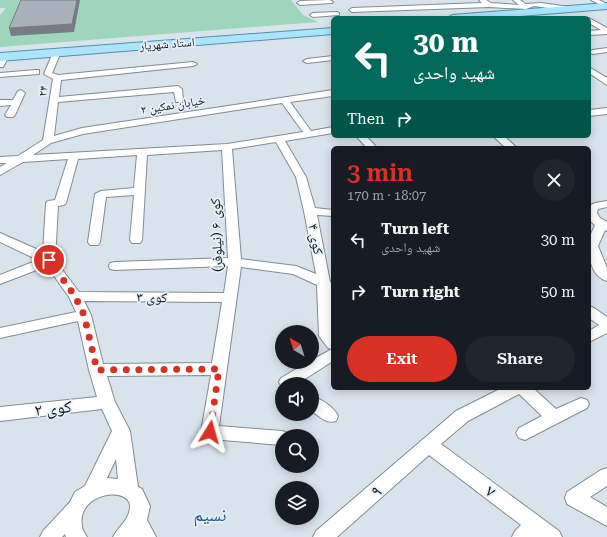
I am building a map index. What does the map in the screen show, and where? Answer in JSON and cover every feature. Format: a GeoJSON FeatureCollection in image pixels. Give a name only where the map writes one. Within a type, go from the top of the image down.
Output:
{"type":"FeatureCollection","features":[{"type":"Feature","properties":{"kind":"main road"},"geometry":{"type":"LineString","coordinates":[[542,16],[578,13],[607,8]]}},
{"type":"Feature","properties":{"kind":"main road"},"geometry":{"type":"LineString","coordinates":[[469,16],[529,9],[578,13]]}},
{"type":"Feature","properties":{"kind":"main road","name":"استاد شهریار"},"geometry":{"type":"LineString","coordinates":[[278,34],[331,28]]}},
{"type":"Feature","properties":{"kind":"main road","name":"استاد شهریار"},"geometry":{"type":"LineString","coordinates":[[1,57],[258,35],[331,31]]}},
{"type":"Feature","properties":{"kind":"main road","name":"استاد شهریار"},"geometry":{"type":"LineString","coordinates":[[1,57],[258,35]]}},
{"type":"Feature","properties":{"kind":"street"},"geometry":{"type":"LineString","coordinates":[[368,0],[371,9]]}},
{"type":"Feature","properties":{"kind":"street"},"geometry":{"type":"LineString","coordinates":[[482,0],[489,5]]}},
{"type":"Feature","properties":{"kind":"street"},"geometry":{"type":"LineString","coordinates":[[516,0],[529,9]]}},
{"type":"Feature","properties":{"kind":"street"},"geometry":{"type":"LineString","coordinates":[[556,0],[578,13]]}},
{"type":"Feature","properties":{"kind":"street"},"geometry":{"type":"LineString","coordinates":[[594,0],[607,8]]}},
{"type":"Feature","properties":{"kind":"street"},"geometry":{"type":"LineString","coordinates":[[300,3],[329,1],[339,16]]}},
{"type":"Feature","properties":{"kind":"street"},"geometry":{"type":"LineString","coordinates":[[352,10],[489,5],[529,9]]}},
{"type":"Feature","properties":{"kind":"street"},"geometry":{"type":"LineString","coordinates":[[313,15],[339,16]]}},
{"type":"Feature","properties":{"kind":"street"},"geometry":{"type":"LineString","coordinates":[[591,21],[607,31]]}},
{"type":"Feature","properties":{"kind":"street"},"geometry":{"type":"LineString","coordinates":[[591,33],[607,31]]}},
{"type":"Feature","properties":{"kind":"street"},"geometry":{"type":"LineString","coordinates":[[593,52],[607,50]]}},
{"type":"Feature","properties":{"kind":"street","name":"۲۴"},"geometry":{"type":"LineString","coordinates":[[48,141],[57,78],[48,74],[57,52]]}},
{"type":"Feature","properties":{"kind":"street"},"geometry":{"type":"LineString","coordinates":[[307,61],[331,58]]}},
{"type":"Feature","properties":{"kind":"street"},"geometry":{"type":"LineString","coordinates":[[57,78],[193,64]]}},
{"type":"Feature","properties":{"kind":"street"},"geometry":{"type":"LineString","coordinates":[[591,70],[607,82]]}},
{"type":"Feature","properties":{"kind":"street"},"geometry":{"type":"LineString","coordinates":[[0,75],[36,72]]}},
{"type":"Feature","properties":{"kind":"street"},"geometry":{"type":"LineString","coordinates":[[595,82],[607,82]]}},
{"type":"Feature","properties":{"kind":"street"},"geometry":{"type":"LineString","coordinates":[[54,100],[178,89],[179,100]]}},
{"type":"Feature","properties":{"kind":"street"},"geometry":{"type":"LineString","coordinates":[[10,115],[21,93]]}},
{"type":"Feature","properties":{"kind":"street","name":"خیابان نمکین ۲"},"geometry":{"type":"LineString","coordinates":[[0,172],[48,141],[82,131],[331,93]]}},
{"type":"Feature","properties":{"kind":"street"},"geometry":{"type":"LineString","coordinates":[[285,101],[308,134]]}},
{"type":"Feature","properties":{"kind":"street"},"geometry":{"type":"LineString","coordinates":[[0,103],[16,102]]}},
{"type":"Feature","properties":{"kind":"street"},"geometry":{"type":"LineString","coordinates":[[591,113],[607,111]]}},
{"type":"Feature","properties":{"kind":"street"},"geometry":{"type":"LineString","coordinates":[[0,160],[227,147],[331,130]]}},
{"type":"Feature","properties":{"kind":"street","name":"کوی ۴"},"geometry":{"type":"LineString","coordinates":[[279,138],[301,178],[310,210],[329,288],[326,336],[331,342]]}},
{"type":"Feature","properties":{"kind":"street"},"geometry":{"type":"LineString","coordinates":[[363,138],[370,146]]}},
{"type":"Feature","properties":{"kind":"street"},"geometry":{"type":"LineString","coordinates":[[502,138],[510,146]]}},
{"type":"Feature","properties":{"kind":"street","name":"کوی ۶ (نیلوفر)"},"geometry":{"type":"LineString","coordinates":[[227,147],[235,262],[210,432],[275,437]]}},
{"type":"Feature","properties":{"kind":"street"},"geometry":{"type":"LineString","coordinates":[[136,240],[142,152]]}},
{"type":"Feature","properties":{"kind":"street"},"geometry":{"type":"LineString","coordinates":[[49,260],[56,203],[74,156]]}},
{"type":"Feature","properties":{"kind":"street"},"geometry":{"type":"LineString","coordinates":[[94,242],[101,194],[140,191]]}},
{"type":"Feature","properties":{"kind":"street"},"geometry":{"type":"LineString","coordinates":[[591,211],[598,205],[607,204]]}},
{"type":"Feature","properties":{"kind":"street"},"geometry":{"type":"LineString","coordinates":[[310,210],[331,213]]}},
{"type":"Feature","properties":{"kind":"street"},"geometry":{"type":"LineString","coordinates":[[591,216],[604,226],[591,247],[600,267],[607,277]]}},
{"type":"Feature","properties":{"kind":"street"},"geometry":{"type":"LineString","coordinates":[[0,237],[49,260],[75,296],[84,315],[97,370],[107,402],[121,431],[129,489]]}},
{"type":"Feature","properties":{"kind":"street"},"geometry":{"type":"LineString","coordinates":[[0,280],[49,260]]}},
{"type":"Feature","properties":{"kind":"street"},"geometry":{"type":"LineString","coordinates":[[115,266],[235,262],[296,270],[329,288]]}},
{"type":"Feature","properties":{"kind":"street","name":"کوی ۳"},"geometry":{"type":"LineString","coordinates":[[75,296],[230,298]]}},
{"type":"Feature","properties":{"kind":"street"},"geometry":{"type":"LineString","coordinates":[[591,313],[607,326],[591,335]]}},
{"type":"Feature","properties":{"kind":"street"},"geometry":{"type":"LineString","coordinates":[[0,333],[84,315]]}},
{"type":"Feature","properties":{"kind":"street"},"geometry":{"type":"LineString","coordinates":[[295,377],[331,355]]}},
{"type":"Feature","properties":{"kind":"street"},"geometry":{"type":"LineString","coordinates":[[97,370],[219,369]]}},
{"type":"Feature","properties":{"kind":"street","name":"۹"},"geometry":{"type":"LineString","coordinates":[[323,537],[462,416],[512,390]]}},
{"type":"Feature","properties":{"kind":"street"},"geometry":{"type":"LineString","coordinates":[[525,390],[555,418]]}},
{"type":"Feature","properties":{"kind":"street","name":"کوی ۲"},"geometry":{"type":"LineString","coordinates":[[0,414],[107,402]]}},
{"type":"Feature","properties":{"kind":"street"},"geometry":{"type":"LineString","coordinates":[[525,433],[581,404]]}},
{"type":"Feature","properties":{"kind":"street"},"geometry":{"type":"LineString","coordinates":[[319,407],[330,416]]}},
{"type":"Feature","properties":{"kind":"street"},"geometry":{"type":"LineString","coordinates":[[90,492],[121,431]]}},
{"type":"Feature","properties":{"kind":"street","name":"۷"},"geometry":{"type":"LineString","coordinates":[[429,445],[528,530],[552,537]]}},
{"type":"Feature","properties":{"kind":"street"},"geometry":{"type":"LineString","coordinates":[[607,476],[574,498],[607,517]]}},
{"type":"Feature","properties":{"kind":"street"},"geometry":{"type":"LineString","coordinates":[[50,537],[81,500],[90,492],[100,487],[111,485],[129,489],[136,495],[139,503],[141,529],[131,530],[123,537]]}},
{"type":"Feature","properties":{"kind":"street"},"geometry":{"type":"LineString","coordinates":[[74,509],[72,527],[77,537]]}},
{"type":"Feature","properties":{"kind":"green space"},"geometry":{"type":"Polygon","coordinates":[[[0,0],[291,0],[303,15],[318,22],[0,47],[0,15],[6,8],[0,8],[0,0]]]}},
{"type":"Feature","properties":{"kind":"building"},"geometry":{"type":"Polygon","coordinates":[[[21,0],[77,0],[72,24],[9,28],[21,0]]]}},
{"type":"Feature","properties":{"kind":"district","name":"نسیم"},"geometry":{"type":"Point","coordinates":[210,514]}},
{"type":"Feature","properties":{"kind":"route"},"geometry":{"type":"LineString","coordinates":[[49,260],[75,296],[84,315],[97,370],[219,369],[210,432]]}}]}
